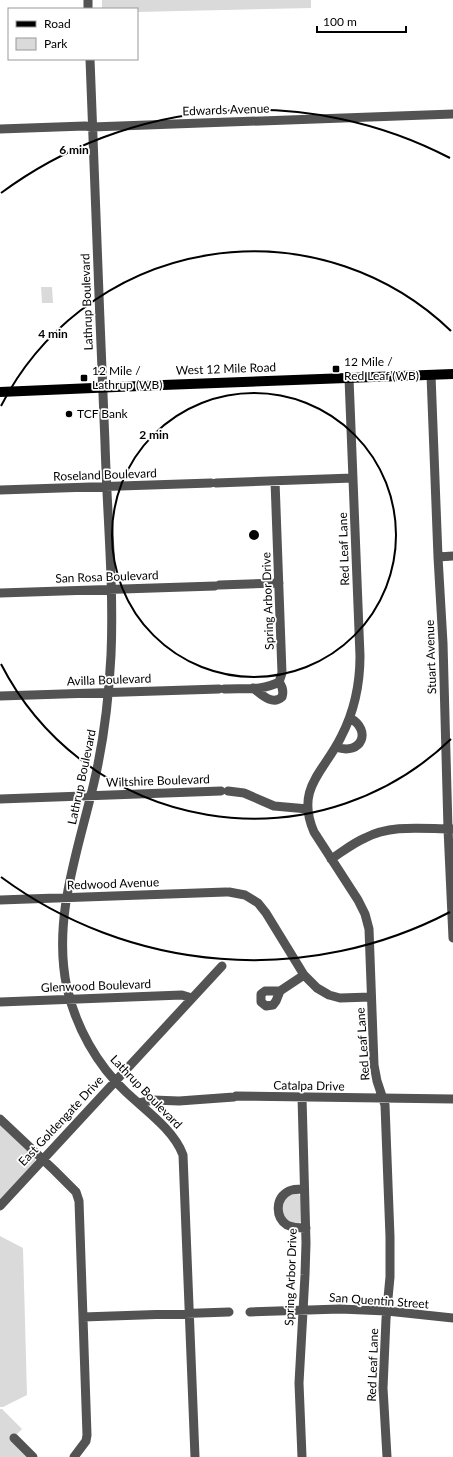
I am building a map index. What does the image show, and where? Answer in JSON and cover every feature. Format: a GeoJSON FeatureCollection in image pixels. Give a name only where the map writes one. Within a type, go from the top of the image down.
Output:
{"type":"FeatureCollection","features":[{"type":"Feature","properties":{"kind":"main road","name":"West 12 Mile Road"},"geometry":{"type":"LineString","coordinates":[[0,392],[453,374]]}},
{"type":"Feature","properties":{"kind":"street","name":"Lathrup Boulevard"},"geometry":{"type":"LineString","coordinates":[[90,60],[112,622],[109,692],[102,743],[66,898],[62,944],[65,978],[70,999],[79,1023],[93,1051],[115,1081],[161,1124],[180,1146],[184,1155],[195,1457]]}},
{"type":"Feature","properties":{"kind":"street","name":"Edwards Avenue"},"geometry":{"type":"LineString","coordinates":[[0,129],[453,114]]}},
{"type":"Feature","properties":{"kind":"street","name":"Stuart Avenue"},"geometry":{"type":"LineString","coordinates":[[431,375],[451,829],[453,938]]}},
{"type":"Feature","properties":{"kind":"street","name":"Red Leaf Lane"},"geometry":{"type":"LineString","coordinates":[[349,378],[360,656],[356,694],[350,718],[336,747],[312,784],[307,801],[314,832],[358,900],[365,914],[370,938],[371,997],[375,1070],[378,1088],[385,1105],[390,1237],[390,1277],[383,1388],[387,1457]]}},
{"type":"Feature","properties":{"kind":"street","name":"Roseland Boulevard"},"geometry":{"type":"LineString","coordinates":[[0,490],[353,478]]}},
{"type":"Feature","properties":{"kind":"street","name":"Spring Arbor Drive"},"geometry":{"type":"LineString","coordinates":[[253,688],[263,696],[273,700],[280,699],[283,694],[283,688],[279,682],[282,673],[275,481]]}},
{"type":"Feature","properties":{"kind":"street"},"geometry":{"type":"LineString","coordinates":[[438,557],[453,556]]}},
{"type":"Feature","properties":{"kind":"street","name":"San Rosa Boulevard"},"geometry":{"type":"LineString","coordinates":[[0,593],[279,583]]}},
{"type":"Feature","properties":{"kind":"street","name":"Avilla Boulevard"},"geometry":{"type":"LineString","coordinates":[[0,696],[253,688],[268,687],[279,682]]}},
{"type":"Feature","properties":{"kind":"street"},"geometry":{"type":"LineString","coordinates":[[336,747],[351,750],[361,741],[362,736],[360,728],[350,718]]}},
{"type":"Feature","properties":{"kind":"street","name":"Wiltshire Boulevard"},"geometry":{"type":"LineString","coordinates":[[0,799],[224,791],[248,794],[274,806],[308,809]]}},
{"type":"Feature","properties":{"kind":"street"},"geometry":{"type":"LineString","coordinates":[[331,859],[365,838],[384,831],[404,828],[451,829]]}},
{"type":"Feature","properties":{"kind":"street","name":"Redwood Avenue"},"geometry":{"type":"LineString","coordinates":[[0,900],[228,892],[246,895],[258,903],[266,913],[304,975],[317,988],[334,997],[349,999],[371,997]]}},
{"type":"Feature","properties":{"kind":"street","name":"East Goldengate Drive"},"geometry":{"type":"LineString","coordinates":[[0,1206],[222,966]]}},
{"type":"Feature","properties":{"kind":"street"},"geometry":{"type":"LineString","coordinates":[[280,991],[304,975]]}},
{"type":"Feature","properties":{"kind":"street","name":"Glenwood Boulevard"},"geometry":{"type":"LineString","coordinates":[[0,1002],[182,995],[192,998]]}},
{"type":"Feature","properties":{"kind":"street","name":"Catalpa Drive"},"geometry":{"type":"LineString","coordinates":[[139,1104],[153,1100],[179,1101],[235,1097],[453,1099]]}},
{"type":"Feature","properties":{"kind":"street","name":"Spring Arbor Drive"},"geometry":{"type":"LineString","coordinates":[[302,1097],[306,1228],[306,1275],[299,1383],[302,1457]]}},
{"type":"Feature","properties":{"kind":"street"},"geometry":{"type":"LineString","coordinates":[[0,1119],[43,1158],[76,1192],[79,1201],[87,1435],[86,1441],[74,1457]]}},
{"type":"Feature","properties":{"kind":"street"},"geometry":{"type":"LineString","coordinates":[[304,1189],[289,1191],[283,1195],[279,1202],[278,1210],[281,1218],[286,1224],[294,1227],[306,1228]]}},
{"type":"Feature","properties":{"kind":"street","name":"San Quentin Street"},"geometry":{"type":"LineString","coordinates":[[250,1312],[303,1309],[340,1309],[387,1311],[453,1318]]}},
{"type":"Feature","properties":{"kind":"street"},"geometry":{"type":"LineString","coordinates":[[83,1317],[229,1312]]}},
{"type":"Feature","properties":{"kind":"street"},"geometry":{"type":"LineString","coordinates":[[14,1438],[33,1457]]}},
{"type":"Feature","properties":{"kind":"green space"},"geometry":{"type":"Polygon","coordinates":[[[102,0],[311,0],[311,8],[138,12],[138,8],[102,8],[102,0]]]}},
{"type":"Feature","properties":{"kind":"green space"},"geometry":{"type":"Polygon","coordinates":[[[41,287],[52,287],[53,303],[42,303],[41,287]]]}},
{"type":"Feature","properties":{"kind":"green space"},"geometry":{"type":"Polygon","coordinates":[[[0,1123],[35,1157],[35,1162],[0,1201],[0,1123]]]}},
{"type":"Feature","properties":{"kind":"green space"},"geometry":{"type":"Polygon","coordinates":[[[297,1193],[301,1196],[302,1220],[297,1224],[285,1219],[282,1206],[288,1197],[297,1193]]]}},
{"type":"Feature","properties":{"kind":"green space"},"geometry":{"type":"Polygon","coordinates":[[[0,1236],[23,1248],[27,1395],[3,1407],[0,1407],[0,1236]]]}},
{"type":"Feature","properties":{"kind":"green space"},"geometry":{"type":"Polygon","coordinates":[[[0,1409],[2,1409],[22,1429],[12,1439],[29,1457],[0,1457],[0,1409]]]}},
{"type":"Feature","properties":{"kind":"place","name":"12 Mile / Red Leaf (WB)"},"geometry":{"type":"Point","coordinates":[336,369]}},
{"type":"Feature","properties":{"kind":"place","name":"12 Mile / Lathrup (WB)"},"geometry":{"type":"Point","coordinates":[84,378]}},
{"type":"Feature","properties":{"kind":"place","name":"TCF Bank"},"geometry":{"type":"Point","coordinates":[69,414]}}]}
